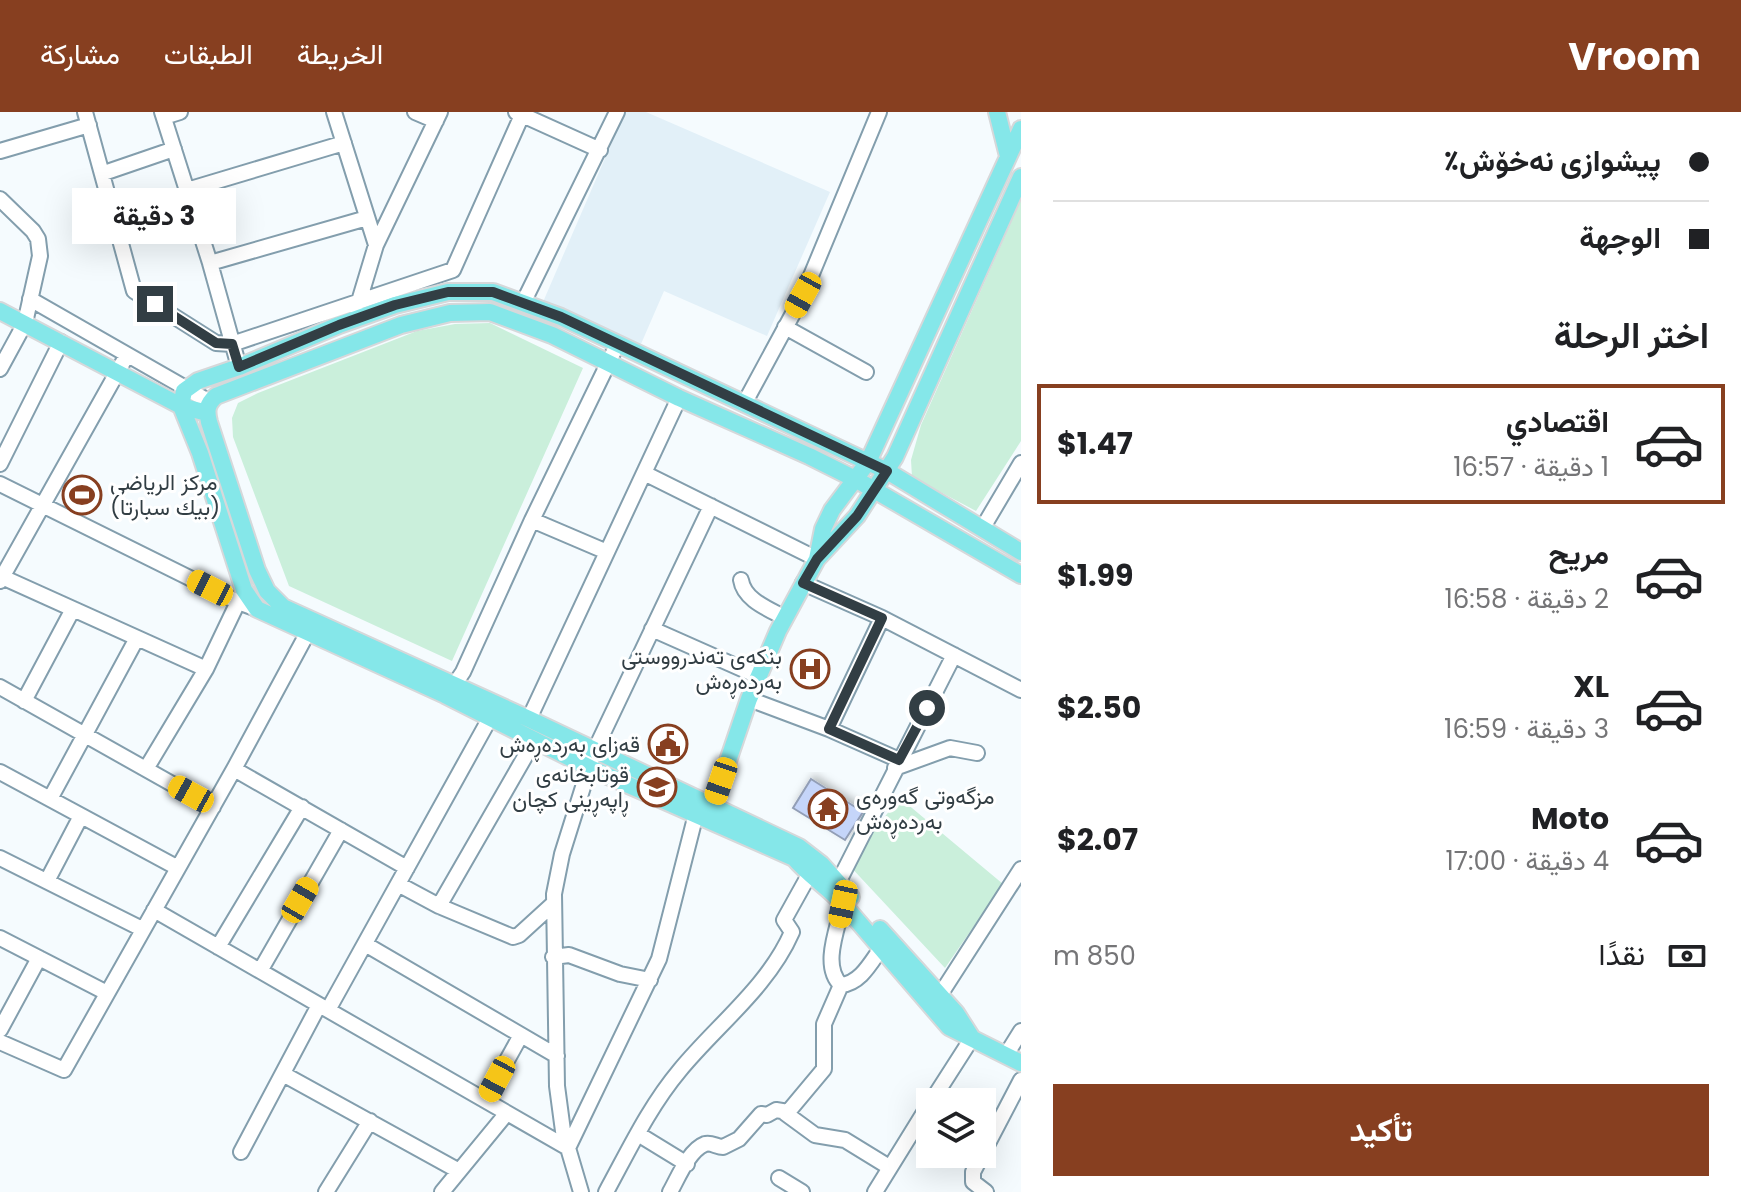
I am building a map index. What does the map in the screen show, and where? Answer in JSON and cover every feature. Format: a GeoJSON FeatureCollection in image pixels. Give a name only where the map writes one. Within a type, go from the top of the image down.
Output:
{"type":"FeatureCollection","features":[{"type":"Feature","properties":{"kind":"main road"},"geometry":{"type":"LineString","coordinates":[[997,112],[1008,156]]}},
{"type":"Feature","properties":{"kind":"main road"},"geometry":{"type":"LineString","coordinates":[[817,559],[823,529],[832,510],[868,462],[1021,129]]}},
{"type":"Feature","properties":{"kind":"main road"},"geometry":{"type":"LineString","coordinates":[[704,811],[758,676],[785,618],[817,559],[843,535],[887,471],[1021,177]]}},
{"type":"Feature","properties":{"kind":"main road"},"geometry":{"type":"LineString","coordinates":[[1014,1059],[949,1027],[843,904],[794,858],[704,811],[592,760],[534,741],[257,609],[244,590],[200,453],[181,406],[181,397],[186,388],[198,381],[395,305],[448,292],[493,292],[524,301],[887,471],[1021,552]]}},
{"type":"Feature","properties":{"kind":"main road"},"geometry":{"type":"LineString","coordinates":[[0,311],[181,406],[208,407]]}},
{"type":"Feature","properties":{"kind":"main road"},"geometry":{"type":"LineString","coordinates":[[208,407],[216,396],[401,325],[450,313],[490,312],[552,335],[857,480],[1021,575]]}},
{"type":"Feature","properties":{"kind":"main road"},"geometry":{"type":"LineString","coordinates":[[208,407],[257,570],[274,600],[293,613],[529,719],[592,760]]}},
{"type":"Feature","properties":{"kind":"main road"},"geometry":{"type":"LineString","coordinates":[[704,811],[799,847],[821,864],[961,1019],[972,1038]]}},
{"type":"Feature","properties":{"kind":"street"},"geometry":{"type":"LineString","coordinates":[[180,112],[163,114],[239,367]]}},
{"type":"Feature","properties":{"kind":"street"},"geometry":{"type":"LineString","coordinates":[[334,112],[376,245]]}},
{"type":"Feature","properties":{"kind":"street"},"geometry":{"type":"LineString","coordinates":[[354,320],[376,245],[438,116],[415,112]]}},
{"type":"Feature","properties":{"kind":"street"},"geometry":{"type":"LineString","coordinates":[[524,301],[617,112]]}},
{"type":"Feature","properties":{"kind":"street"},"geometry":{"type":"LineString","coordinates":[[744,404],[803,295],[879,112]]}},
{"type":"Feature","properties":{"kind":"street"},"geometry":{"type":"LineString","coordinates":[[0,151],[87,118],[134,291],[216,343],[232,344],[453,270],[519,113],[600,150]]}},
{"type":"Feature","properties":{"kind":"street"},"geometry":{"type":"LineString","coordinates":[[187,190],[344,143]]}},
{"type":"Feature","properties":{"kind":"street"},"geometry":{"type":"LineString","coordinates":[[104,173],[174,149]]}},
{"type":"Feature","properties":{"kind":"street"},"geometry":{"type":"LineString","coordinates":[[0,199],[38,239],[40,256],[25,323],[0,369]]}},
{"type":"Feature","properties":{"kind":"street"},"geometry":{"type":"LineString","coordinates":[[210,263],[367,218]]}},
{"type":"Feature","properties":{"kind":"street"},"geometry":{"type":"LineString","coordinates":[[30,299],[186,388],[208,407]]}},
{"type":"Feature","properties":{"kind":"street"},"geometry":{"type":"LineString","coordinates":[[785,327],[866,372]]}},
{"type":"Feature","properties":{"kind":"street"},"geometry":{"type":"LineString","coordinates":[[0,464],[61,342]]}},
{"type":"Feature","properties":{"kind":"street"},"geometry":{"type":"LineString","coordinates":[[454,685],[463,672],[617,345]]}},
{"type":"Feature","properties":{"kind":"street"},"geometry":{"type":"LineString","coordinates":[[127,355],[1,579],[206,669]]}},
{"type":"Feature","properties":{"kind":"street"},"geometry":{"type":"LineString","coordinates":[[529,719],[679,398]]}},
{"type":"Feature","properties":{"kind":"street"},"geometry":{"type":"LineString","coordinates":[[982,529],[1021,463]]}},
{"type":"Feature","properties":{"kind":"street"},"geometry":{"type":"LineString","coordinates":[[644,473],[817,559]]}},
{"type":"Feature","properties":{"kind":"street"},"geometry":{"type":"LineString","coordinates":[[0,484],[257,609]]}},
{"type":"Feature","properties":{"kind":"street"},"geometry":{"type":"LineString","coordinates":[[581,1192],[559,1101],[553,904],[562,854],[592,760],[711,506]]}},
{"type":"Feature","properties":{"kind":"street"},"geometry":{"type":"LineString","coordinates":[[532,520],[607,552]]}},
{"type":"Feature","properties":{"kind":"street"},"geometry":{"type":"LineString","coordinates":[[741,580],[742,588],[752,599],[785,618]]}},
{"type":"Feature","properties":{"kind":"street"},"geometry":{"type":"LineString","coordinates":[[803,583],[882,618],[1021,690]]}},
{"type":"Feature","properties":{"kind":"street"},"geometry":{"type":"LineString","coordinates":[[146,769],[206,669],[238,602]]}},
{"type":"Feature","properties":{"kind":"street"},"geometry":{"type":"LineString","coordinates":[[24,701],[73,609]]}},
{"type":"Feature","properties":{"kind":"street"},"geometry":{"type":"LineString","coordinates":[[829,729],[882,618]]}},
{"type":"Feature","properties":{"kind":"street"},"geometry":{"type":"LineString","coordinates":[[652,629],[758,676]]}},
{"type":"Feature","properties":{"kind":"street"},"geometry":{"type":"LineString","coordinates":[[0,1042],[64,1070],[308,632]]}},
{"type":"Feature","properties":{"kind":"street"},"geometry":{"type":"LineString","coordinates":[[50,799],[137,638]]}},
{"type":"Feature","properties":{"kind":"street"},"geometry":{"type":"LineString","coordinates":[[838,883],[954,655]]}},
{"type":"Feature","properties":{"kind":"street"},"geometry":{"type":"LineString","coordinates":[[0,687],[213,807]]}},
{"type":"Feature","properties":{"kind":"street"},"geometry":{"type":"LineString","coordinates":[[749,699],[829,729],[897,764],[950,748],[977,753]]}},
{"type":"Feature","properties":{"kind":"street"},"geometry":{"type":"LineString","coordinates":[[241,1152],[283,1074],[365,944],[490,718]]}},
{"type":"Feature","properties":{"kind":"street"},"geometry":{"type":"LineString","coordinates":[[439,906],[534,741]]}},
{"type":"Feature","properties":{"kind":"street"},"geometry":{"type":"LineString","coordinates":[[234,769],[407,868]]}},
{"type":"Feature","properties":{"kind":"street"},"geometry":{"type":"LineString","coordinates":[[0,772],[178,868]]}},
{"type":"Feature","properties":{"kind":"street"},"geometry":{"type":"LineString","coordinates":[[218,947],[302,807]]}},
{"type":"Feature","properties":{"kind":"street"},"geometry":{"type":"LineString","coordinates":[[568,1148],[659,959],[704,811]]}},
{"type":"Feature","properties":{"kind":"street"},"geometry":{"type":"LineString","coordinates":[[47,881],[81,816]]}},
{"type":"Feature","properties":{"kind":"street"},"geometry":{"type":"LineString","coordinates":[[260,971],[341,830]]}},
{"type":"Feature","properties":{"kind":"street"},"geometry":{"type":"LineString","coordinates":[[0,858],[142,929]]}},
{"type":"Feature","properties":{"kind":"street"},"geometry":{"type":"LineString","coordinates":[[940,995],[1021,869]]}},
{"type":"Feature","properties":{"kind":"street"},"geometry":{"type":"LineString","coordinates":[[606,1192],[638,1134],[676,1076],[773,967],[792,935],[784,920],[809,875]]}},
{"type":"Feature","properties":{"kind":"street"},"geometry":{"type":"LineString","coordinates":[[398,884],[439,906],[513,937],[553,904]]}},
{"type":"Feature","properties":{"kind":"street"},"geometry":{"type":"LineString","coordinates":[[841,985],[836,980],[831,962],[843,904]]}},
{"type":"Feature","properties":{"kind":"street"},"geometry":{"type":"LineString","coordinates":[[154,910],[568,1148]]}},
{"type":"Feature","properties":{"kind":"street"},"geometry":{"type":"LineString","coordinates":[[0,938],[107,993]]}},
{"type":"Feature","properties":{"kind":"street"},"geometry":{"type":"LineString","coordinates":[[365,944],[557,1056]]}},
{"type":"Feature","properties":{"kind":"street"},"geometry":{"type":"LineString","coordinates":[[841,985],[850,984],[858,978],[882,947]]}},
{"type":"Feature","properties":{"kind":"street"},"geometry":{"type":"LineString","coordinates":[[553,957],[569,955],[620,974],[650,980]]}},
{"type":"Feature","properties":{"kind":"street"},"geometry":{"type":"LineString","coordinates":[[0,1030],[39,958]]}},
{"type":"Feature","properties":{"kind":"street"},"geometry":{"type":"LineString","coordinates":[[785,1113],[822,1073],[826,1059],[824,1024],[841,985]]}},
{"type":"Feature","properties":{"kind":"street"},"geometry":{"type":"LineString","coordinates":[[1014,1059],[1021,1031]]}},
{"type":"Feature","properties":{"kind":"street"},"geometry":{"type":"LineString","coordinates":[[485,1100],[521,1035]]}},
{"type":"Feature","properties":{"kind":"street"},"geometry":{"type":"LineString","coordinates":[[940,1088],[972,1038]]}},
{"type":"Feature","properties":{"kind":"street"},"geometry":{"type":"LineString","coordinates":[[283,1074],[459,1171]]}},
{"type":"Feature","properties":{"kind":"street"},"geometry":{"type":"LineString","coordinates":[[986,1192],[973,1182],[973,1172],[1021,1080]]}},
{"type":"Feature","properties":{"kind":"street"},"geometry":{"type":"LineString","coordinates":[[670,1192],[687,1164],[705,1144],[720,1148],[739,1139],[761,1114],[767,1115],[778,1109],[815,1135],[845,1140],[889,1167]]}},
{"type":"Feature","properties":{"kind":"street"},"geometry":{"type":"LineString","coordinates":[[442,1192],[507,1113]]}},
{"type":"Feature","properties":{"kind":"street"},"geometry":{"type":"LineString","coordinates":[[326,1192],[370,1121]]}},
{"type":"Feature","properties":{"kind":"street"},"geometry":{"type":"LineString","coordinates":[[875,1192],[916,1125]]}},
{"type":"Feature","properties":{"kind":"street"},"geometry":{"type":"LineString","coordinates":[[638,1134],[687,1164]]}},
{"type":"Feature","properties":{"kind":"street"},"geometry":{"type":"LineString","coordinates":[[779,1178],[802,1192]]}},
{"type":"Feature","properties":{"kind":"shaded area"},"geometry":{"type":"Polygon","coordinates":[[[625,112],[646,112],[830,192],[767,336],[664,291],[641,344],[543,302],[625,112]]]}},
{"type":"Feature","properties":{"kind":"green space"},"geometry":{"type":"Polygon","coordinates":[[[1021,200],[1021,441],[976,511],[912,477],[911,460],[921,425],[1021,200]]]}},
{"type":"Feature","properties":{"kind":"green space"},"geometry":{"type":"Polygon","coordinates":[[[490,323],[583,368],[452,661],[289,586],[233,437],[232,418],[238,403],[258,393],[417,331],[455,324],[490,323]]]}},
{"type":"Feature","properties":{"kind":"green space"},"geometry":{"type":"Polygon","coordinates":[[[900,798],[1003,884],[945,968],[847,863],[900,798]]]}},
{"type":"Feature","properties":{"kind":"building"},"geometry":{"type":"Polygon","coordinates":[[[811,779],[863,812],[845,840],[793,808],[811,779]]]}},
{"type":"Feature","properties":{"kind":"place","name":"مركز الرياضي (بيك سبارتا)"},"geometry":{"type":"Point","coordinates":[82,495]}},
{"type":"Feature","properties":{"kind":"place","name":"بنکەی تەندرووستی بەردەڕەش"},"geometry":{"type":"Point","coordinates":[810,669]}},
{"type":"Feature","properties":{"kind":"place","name":"قەزای بەردەڕەش"},"geometry":{"type":"Point","coordinates":[668,744]}},
{"type":"Feature","properties":{"kind":"place","name":"قوتابخانەی ڕاپەڕینی کچان"},"geometry":{"type":"Point","coordinates":[657,787]}},
{"type":"Feature","properties":{"kind":"place","name":"مزگەوتی گەورەی بەردەڕەش"},"geometry":{"type":"Point","coordinates":[828,809]}},
{"type":"Feature","properties":{"kind":"route"},"geometry":{"type":"LineString","coordinates":[[155,304],[216,343],[232,344],[239,367],[395,305],[448,292],[493,292],[561,317],[887,471],[843,535],[817,559],[803,583],[882,618],[829,729],[899,760],[927,708]]}}]}
